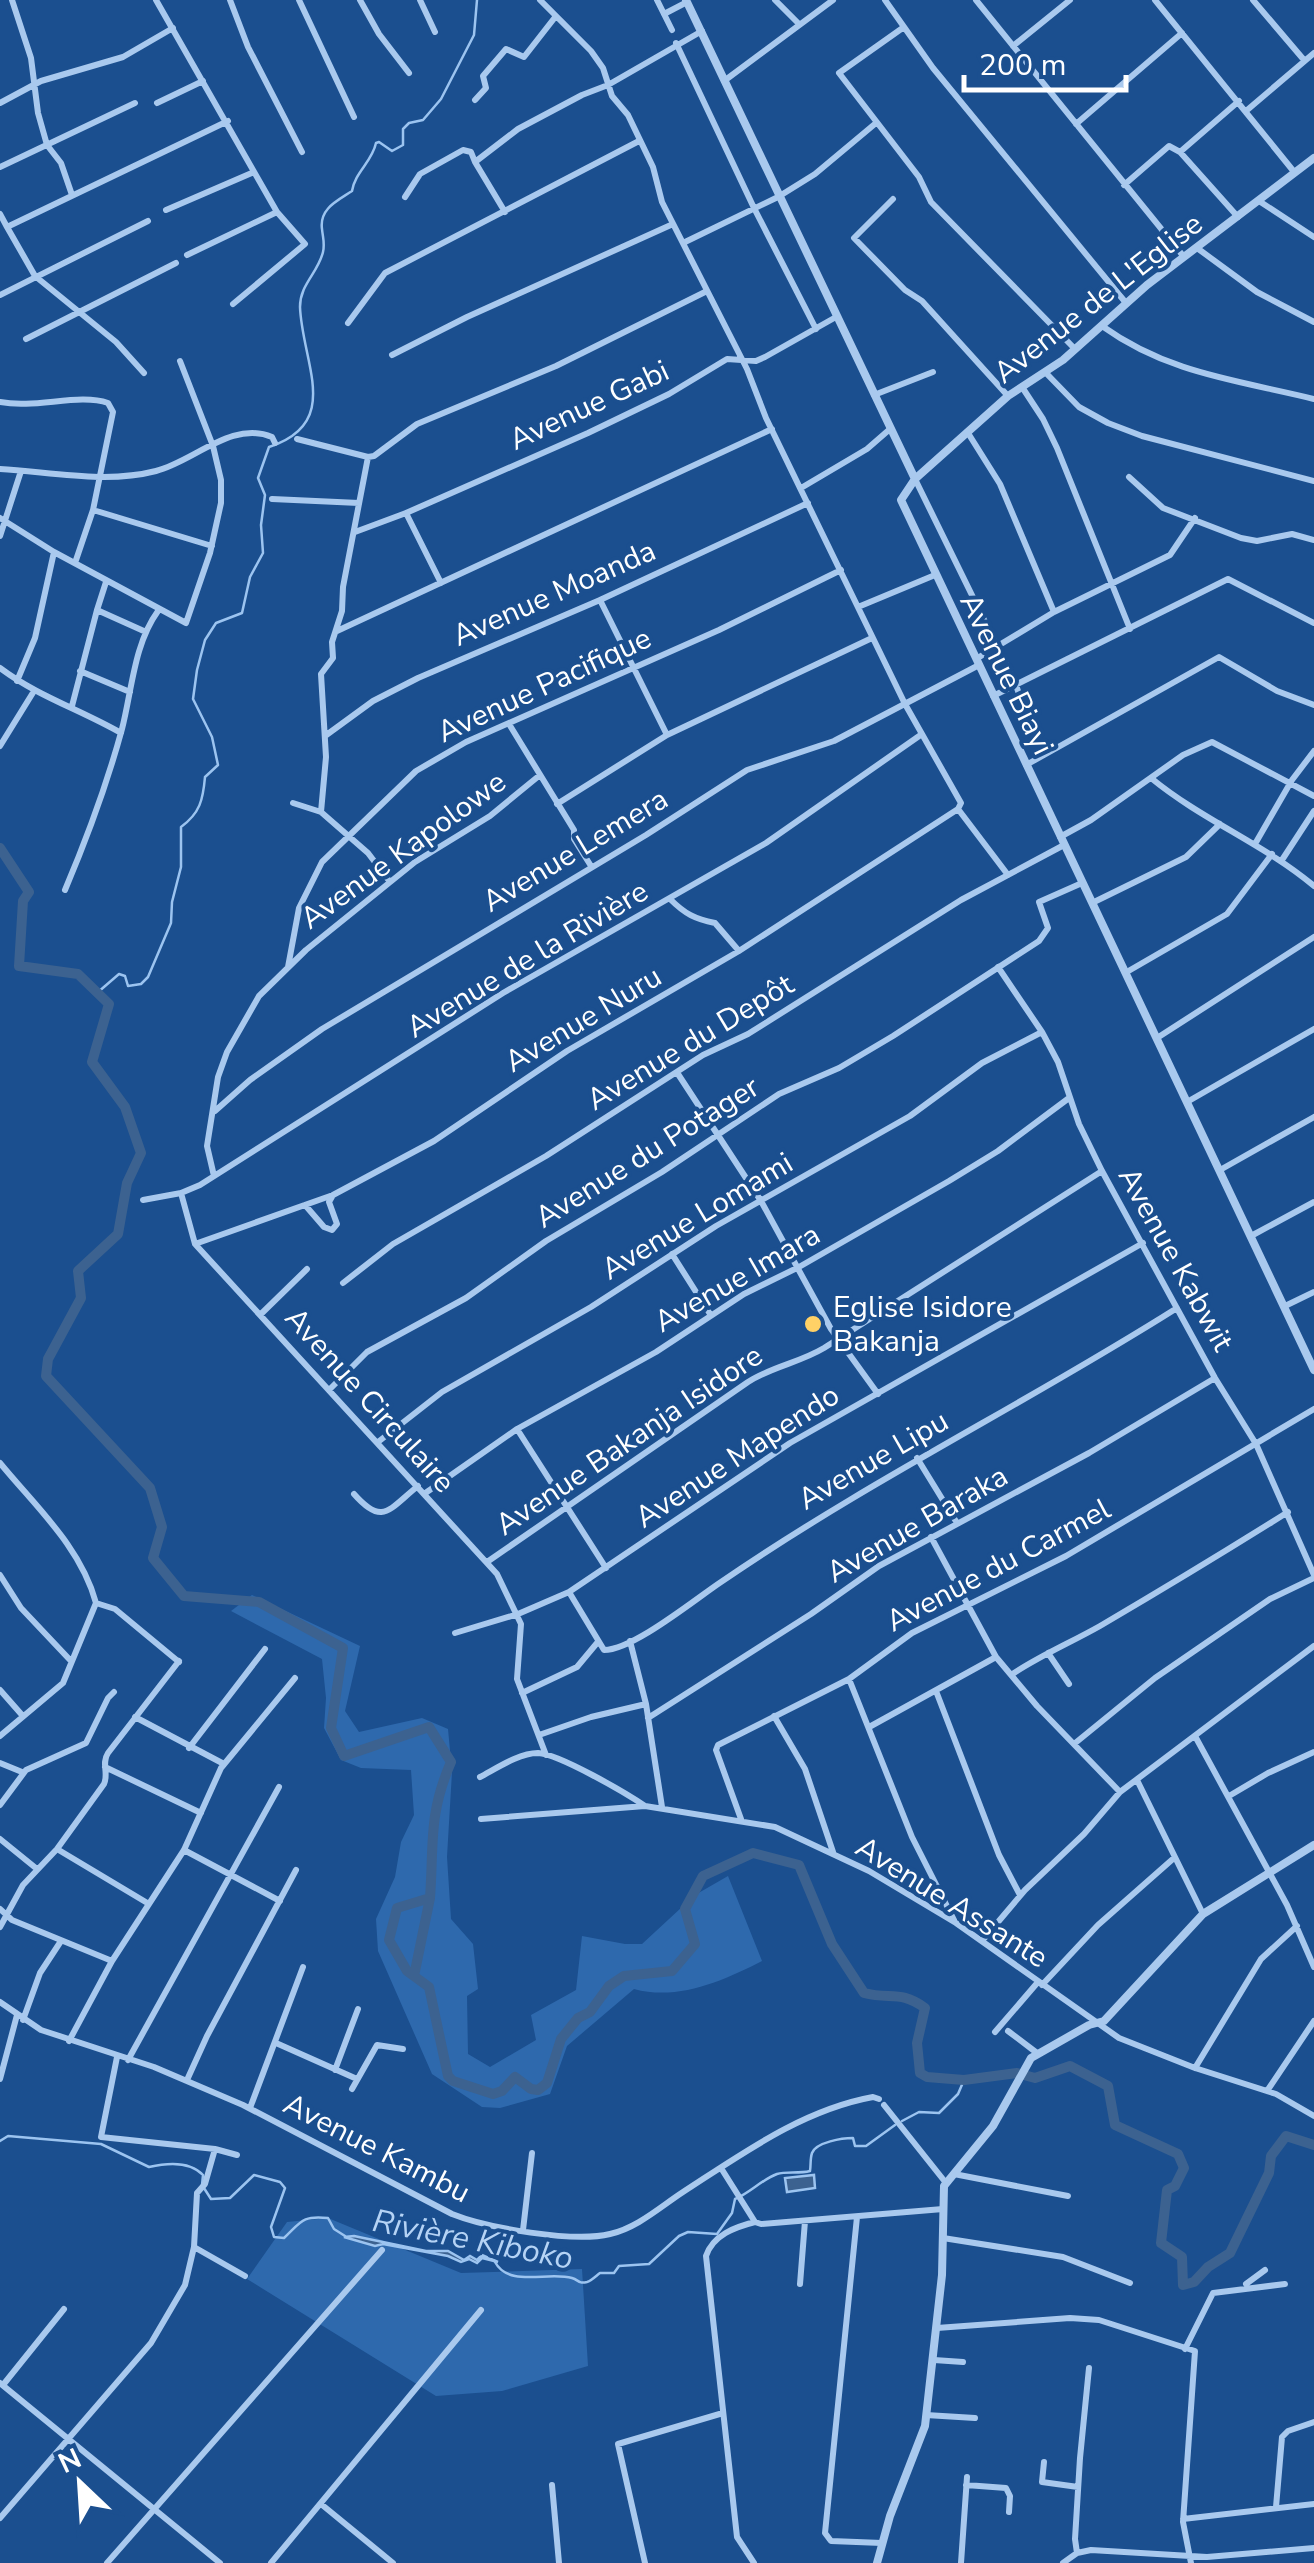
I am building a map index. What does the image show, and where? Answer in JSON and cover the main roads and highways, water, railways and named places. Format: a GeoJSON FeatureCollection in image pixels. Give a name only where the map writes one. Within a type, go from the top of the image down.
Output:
{"type":"FeatureCollection","features":[{"type":"Feature","properties":{"kind":"waterway"},"geometry":{"type":"LineString","coordinates":[[97,993],[119,974],[125,976],[128,986],[141,984],[148,977],[171,923],[181,867],[181,827],[202,799],[205,777],[218,765],[212,737],[193,699],[197,670],[205,640],[216,623],[242,613],[250,577],[263,553],[265,495],[258,478],[269,447],[292,436],[305,423],[312,407],[311,370],[300,307],[303,292],[323,252],[324,215],[352,191],[376,143],[392,151],[403,145],[403,129],[409,123],[423,120],[441,99],[474,35],[477,0]]}},
{"type":"Feature","properties":{"kind":"waterway"},"geometry":{"type":"LineString","coordinates":[[0,848],[29,892],[23,901],[19,966],[78,974],[109,1004],[92,1062],[125,1107],[141,1153],[127,1183],[118,1234],[78,1271],[81,1298],[48,1359],[46,1376],[150,1488],[162,1527],[153,1558],[184,1596],[259,1602],[343,1648],[331,1728],[344,1756],[429,1727],[451,1762],[435,1814],[430,1898],[397,1908],[389,1940],[407,1971],[429,1987],[448,2076],[453,2081],[493,2094],[502,2091],[515,2077],[538,2090],[547,2083],[561,2039],[578,2018],[590,2012],[609,1986],[624,1976],[672,1971],[695,1944],[685,1909],[703,1876],[753,1853],[799,1865],[832,1944],[864,1993],[902,1997],[925,2008],[917,2043],[920,2073],[964,2080],[1017,2073],[1035,2078],[1070,2066],[1108,2086],[1115,2125],[1178,2154],[1184,2168],[1175,2186],[1167,2190],[1161,2243],[1182,2257],[1183,2285],[1194,2282],[1230,2253],[1269,2173],[1271,2156],[1286,2136],[1314,2145]]}},
{"type":"Feature","properties":{"kind":"waterway"},"geometry":{"type":"LineString","coordinates":[[414,1976],[430,1898]]}},
{"type":"Feature","properties":{"kind":"waterway","name":"Rivière Kiboko"},"geometry":{"type":"LineString","coordinates":[[902,2121],[919,2112],[939,2113],[958,2094],[964,2080]]}},
{"type":"Feature","properties":{"kind":"waterway","name":"Rivière Kiboko"},"geometry":{"type":"LineString","coordinates":[[495,2262],[501,2270],[519,2277],[562,2276],[582,2282],[600,2273],[614,2273],[619,2266],[649,2264],[688,2232],[717,2234],[732,2213],[735,2199],[766,2180],[781,2173],[810,2171],[812,2153],[819,2146],[853,2138],[855,2146],[866,2146],[895,2125]]}},
{"type":"Feature","properties":{"kind":"waterway","name":"Rivière Kiboko"},"geometry":{"type":"LineString","coordinates":[[0,2141],[8,2136],[101,2144],[149,2167],[185,2165],[203,2175],[202,2185],[211,2199],[230,2198],[254,2175],[280,2182],[285,2188],[271,2227],[274,2237],[284,2238],[303,2221],[319,2217],[328,2218],[334,2229],[345,2236]]}},
{"type":"Feature","properties":{"kind":"place","name":"Eglise Isidore Bakanja"},"geometry":{"type":"Point","coordinates":[813,1324]}}]}
